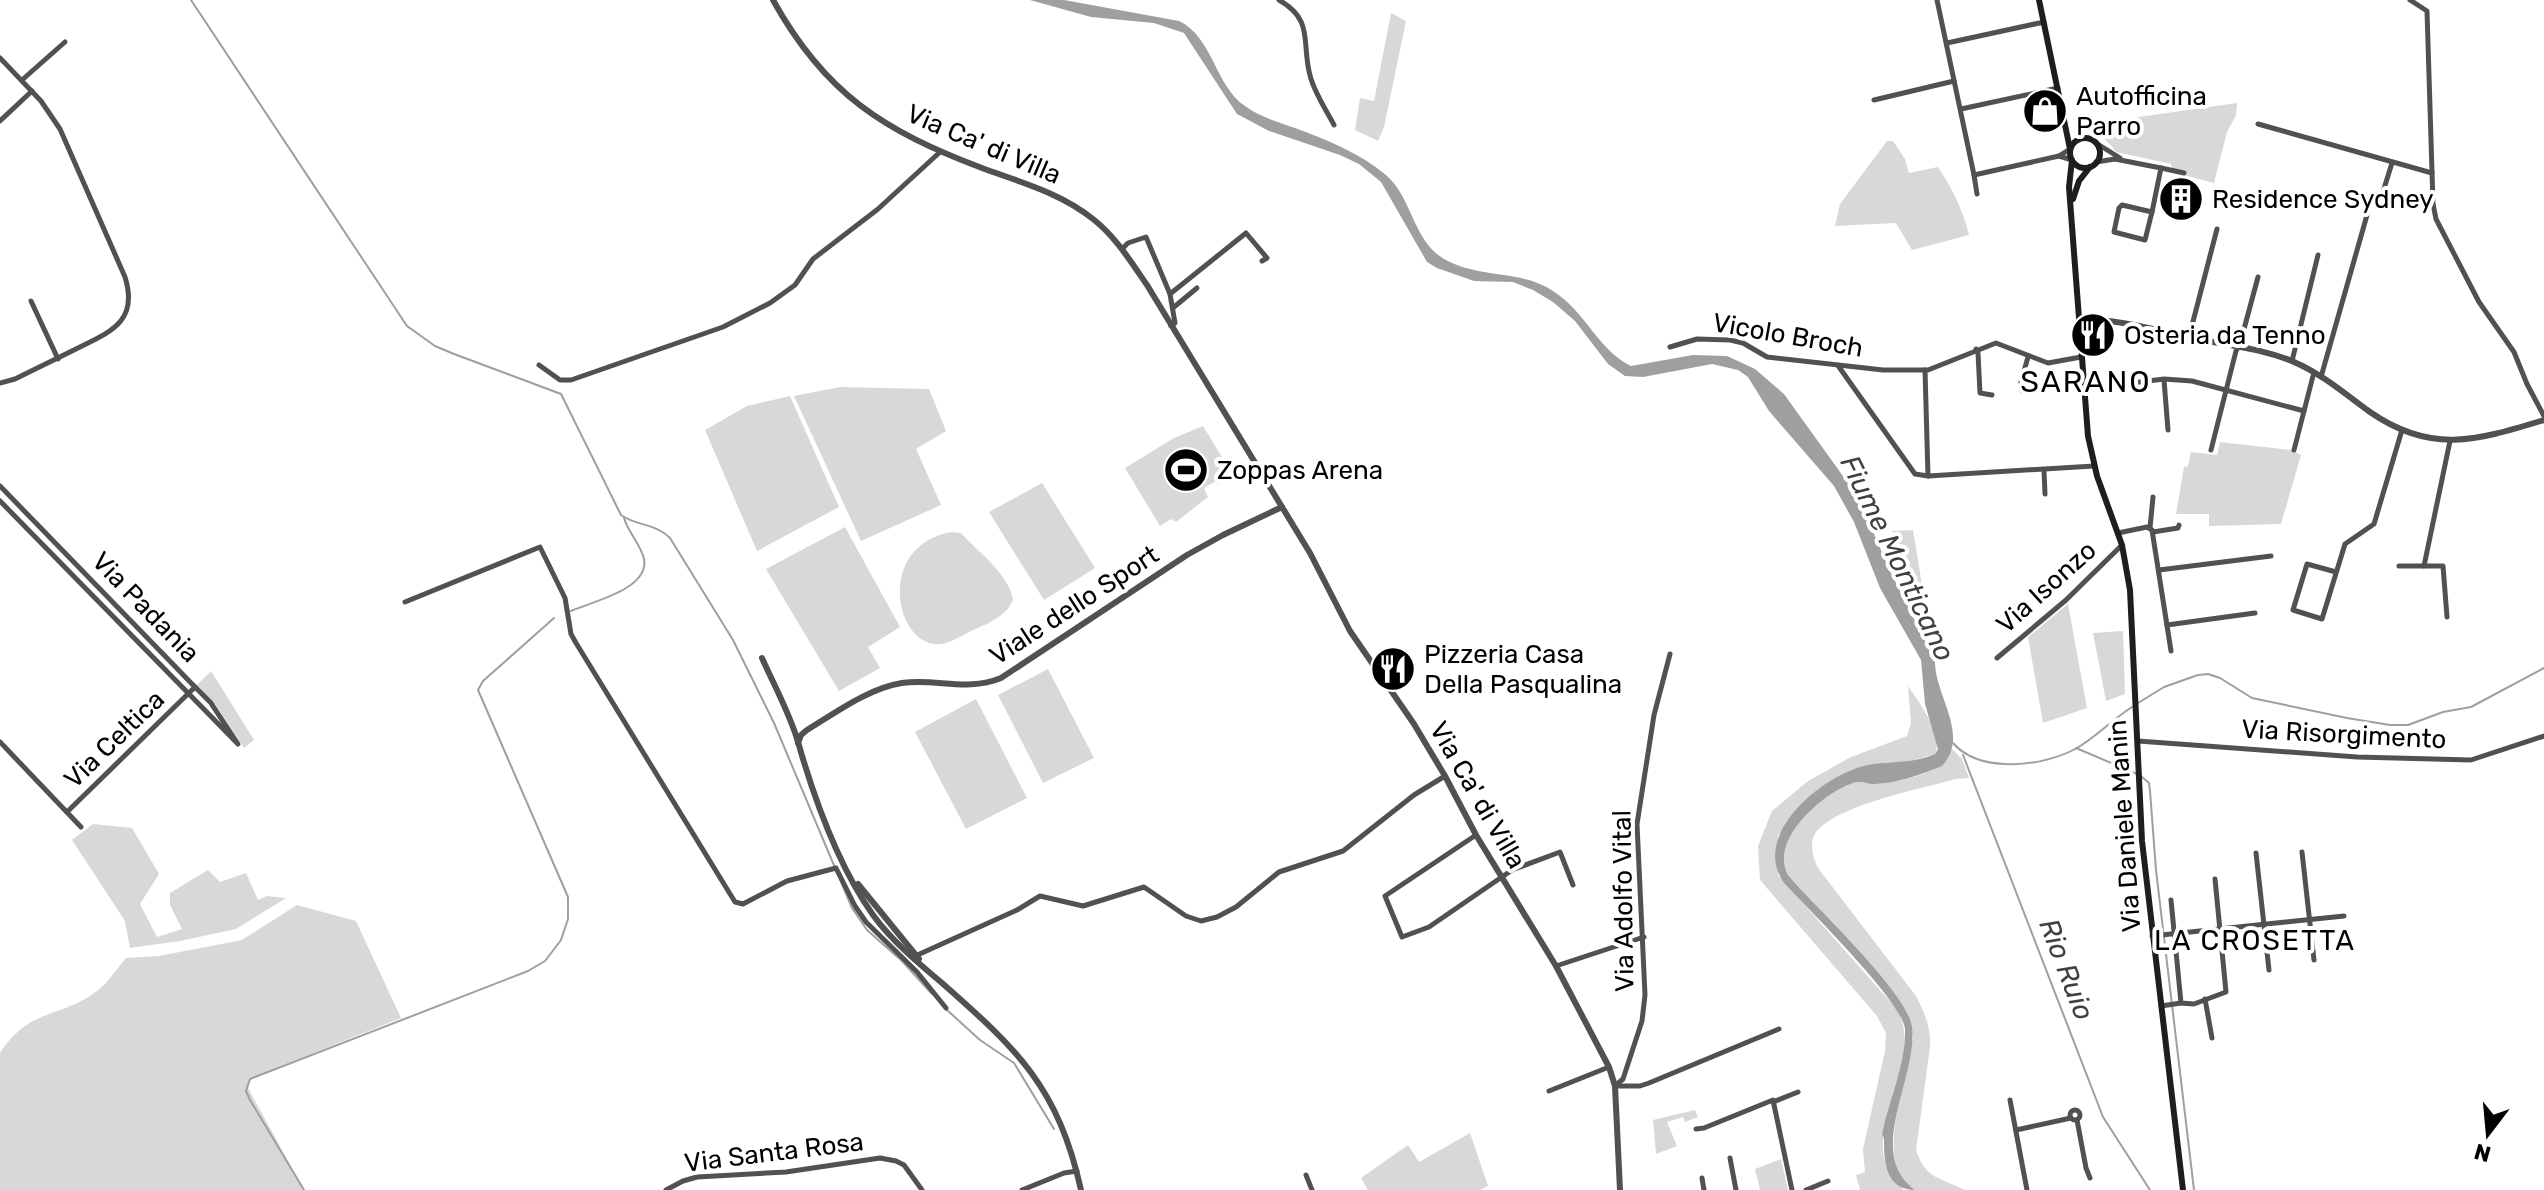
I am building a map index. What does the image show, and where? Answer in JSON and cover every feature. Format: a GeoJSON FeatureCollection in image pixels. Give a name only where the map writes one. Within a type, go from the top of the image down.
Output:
{"type":"FeatureCollection","features":[{"type":"Feature","properties":{"kind":"main road"},"geometry":{"type":"LineString","coordinates":[[2039,0],[2072,160],[2082,167],[2093,164]]}},
{"type":"Feature","properties":{"kind":"main road"},"geometry":{"type":"LineString","coordinates":[[2063,115],[2067,127],[2080,138],[2089,138],[2096,143],[2099,155],[2076,186],[2071,210]]}},
{"type":"Feature","properties":{"kind":"main road"},"geometry":{"type":"LineString","coordinates":[[2070,149],[2080,138]]}},
{"type":"Feature","properties":{"kind":"main road","name":"Via Daniele Manin"},"geometry":{"type":"LineString","coordinates":[[2072,160],[2071,210],[2083,389],[2094,466],[2122,545],[2130,590],[2142,841],[2183,1190]]}},
{"type":"Feature","properties":{"kind":"street","name":"Via Ca' di Villa"},"geometry":{"type":"LineString","coordinates":[[773,0],[803,48],[829,80],[883,124],[940,152],[1068,201],[1103,227],[1122,249],[1282,507],[1325,580],[1350,631],[1414,724],[1445,776],[1476,835],[1556,966],[1609,1067],[1615,1086]]}},
{"type":"Feature","properties":{"kind":"street"},"geometry":{"type":"LineString","coordinates":[[1279,0],[1301,17],[1311,78],[1334,125]]}},
{"type":"Feature","properties":{"kind":"street"},"geometry":{"type":"LineString","coordinates":[[1937,0],[1977,194]]}},
{"type":"Feature","properties":{"kind":"street"},"geometry":{"type":"LineString","coordinates":[[2079,319],[2120,323],[2292,361],[2381,419],[2424,437],[2450,441],[2489,437],[2544,418],[2514,352],[2479,302],[2436,219],[2427,11],[2410,0]]}},
{"type":"Feature","properties":{"kind":"street"},"geometry":{"type":"LineString","coordinates":[[1947,43],[2044,22]]}},
{"type":"Feature","properties":{"kind":"street"},"geometry":{"type":"LineString","coordinates":[[22,80],[65,42]]}},
{"type":"Feature","properties":{"kind":"street"},"geometry":{"type":"LineString","coordinates":[[0,58],[53,117],[72,153],[125,277],[129,297],[125,314],[114,330],[58,359],[0,383]]}},
{"type":"Feature","properties":{"kind":"street"},"geometry":{"type":"LineString","coordinates":[[1874,100],[1954,81]]}},
{"type":"Feature","properties":{"kind":"street"},"geometry":{"type":"LineString","coordinates":[[1961,109],[2058,88]]}},
{"type":"Feature","properties":{"kind":"street"},"geometry":{"type":"LineString","coordinates":[[0,121],[32,91]]}},
{"type":"Feature","properties":{"kind":"street"},"geometry":{"type":"LineString","coordinates":[[2258,124],[2432,173]]}},
{"type":"Feature","properties":{"kind":"street"},"geometry":{"type":"LineString","coordinates":[[2096,143],[2125,160]]}},
{"type":"Feature","properties":{"kind":"street"},"geometry":{"type":"LineString","coordinates":[[1974,175],[2059,156],[2070,149]]}},
{"type":"Feature","properties":{"kind":"street"},"geometry":{"type":"LineString","coordinates":[[539,365],[566,381],[741,319],[792,288],[813,259],[878,209],[940,152]]}},
{"type":"Feature","properties":{"kind":"street"},"geometry":{"type":"LineString","coordinates":[[2059,156],[2072,160]]}},
{"type":"Feature","properties":{"kind":"street"},"geometry":{"type":"LineString","coordinates":[[2093,164],[2109,159],[2125,160],[2184,173]]}},
{"type":"Feature","properties":{"kind":"street"},"geometry":{"type":"LineString","coordinates":[[2294,450],[2369,208],[2382,195],[2392,163]]}},
{"type":"Feature","properties":{"kind":"street"},"geometry":{"type":"LineString","coordinates":[[2152,212],[2120,206],[2114,232],[2145,240],[2152,212],[2161,168]]}},
{"type":"Feature","properties":{"kind":"street"},"geometry":{"type":"LineString","coordinates":[[2189,337],[2217,229]]}},
{"type":"Feature","properties":{"kind":"street"},"geometry":{"type":"LineString","coordinates":[[1170,294],[1246,233],[1264,260],[1271,264]]}},
{"type":"Feature","properties":{"kind":"street"},"geometry":{"type":"LineString","coordinates":[[1122,249],[1128,243],[1146,237],[1174,307],[1175,323],[1171,326]]}},
{"type":"Feature","properties":{"kind":"street"},"geometry":{"type":"LineString","coordinates":[[2292,361],[2318,255]]}},
{"type":"Feature","properties":{"kind":"street"},"geometry":{"type":"LineString","coordinates":[[2211,450],[2258,277]]}},
{"type":"Feature","properties":{"kind":"street"},"geometry":{"type":"LineString","coordinates":[[1174,307],[1197,288]]}},
{"type":"Feature","properties":{"kind":"street"},"geometry":{"type":"LineString","coordinates":[[31,301],[58,359]]}},
{"type":"Feature","properties":{"kind":"street","name":"Vicolo Broch"},"geometry":{"type":"LineString","coordinates":[[1670,347],[1697,339],[1730,340],[1743,343],[1767,357],[1883,370],[1925,370],[1944,365],[1976,349],[2001,344],[2028,357],[2052,363],[2081,357]]}},
{"type":"Feature","properties":{"kind":"street"},"geometry":{"type":"LineString","coordinates":[[1976,349],[1980,393],[1992,395]]}},
{"type":"Feature","properties":{"kind":"street"},"geometry":{"type":"LineString","coordinates":[[2028,357],[2021,382],[2022,391],[2035,389]]}},
{"type":"Feature","properties":{"kind":"street"},"geometry":{"type":"LineString","coordinates":[[1839,367],[1915,474],[2044,471],[2094,466]]}},
{"type":"Feature","properties":{"kind":"street"},"geometry":{"type":"LineString","coordinates":[[1925,370],[1928,476]]}},
{"type":"Feature","properties":{"kind":"street"},"geometry":{"type":"LineString","coordinates":[[2083,389],[2164,379],[2192,381],[2304,411]]}},
{"type":"Feature","properties":{"kind":"street"},"geometry":{"type":"LineString","coordinates":[[2164,379],[2168,430]]}},
{"type":"Feature","properties":{"kind":"street"},"geometry":{"type":"LineString","coordinates":[[2336,572],[2307,564],[2293,610],[2322,619],[2345,544],[2374,524],[2402,430]]}},
{"type":"Feature","properties":{"kind":"street"},"geometry":{"type":"LineString","coordinates":[[2424,566],[2450,441]]}},
{"type":"Feature","properties":{"kind":"street"},"geometry":{"type":"LineString","coordinates":[[2044,471],[2045,494]]}},
{"type":"Feature","properties":{"kind":"street","name":"Via Padania"},"geometry":{"type":"LineString","coordinates":[[0,486],[195,687],[189,694],[1,505],[11,498]]}},
{"type":"Feature","properties":{"kind":"street"},"geometry":{"type":"LineString","coordinates":[[2153,497],[2152,530],[2171,651]]}},
{"type":"Feature","properties":{"kind":"street","name":"Viale dello Sport"},"geometry":{"type":"LineString","coordinates":[[798,743],[801,735],[813,726],[886,687],[915,682],[973,686],[1001,678],[1187,555],[1282,507]]}},
{"type":"Feature","properties":{"kind":"street"},"geometry":{"type":"LineString","coordinates":[[2118,533],[2178,528],[2179,525]]}},
{"type":"Feature","properties":{"kind":"street","name":"Via Isonzo"},"geometry":{"type":"LineString","coordinates":[[1997,658],[2066,600],[2122,545]]}},
{"type":"Feature","properties":{"kind":"street"},"geometry":{"type":"LineString","coordinates":[[405,602],[540,547],[565,598],[571,634],[735,902],[743,904],[787,881],[833,868],[839,870],[866,922],[917,972],[946,1008]]}},
{"type":"Feature","properties":{"kind":"street"},"geometry":{"type":"LineString","coordinates":[[2159,570],[2271,556]]}},
{"type":"Feature","properties":{"kind":"street"},"geometry":{"type":"LineString","coordinates":[[2399,566],[2443,566],[2447,617]]}},
{"type":"Feature","properties":{"kind":"street"},"geometry":{"type":"LineString","coordinates":[[106,609],[113,602]]}},
{"type":"Feature","properties":{"kind":"street"},"geometry":{"type":"LineString","coordinates":[[2167,625],[2255,613]]}},
{"type":"Feature","properties":{"kind":"street","name":"Via Adolfo Vital"},"geometry":{"type":"LineString","coordinates":[[1620,1190],[1615,1086],[1623,1079],[1642,1021],[1646,975],[1637,824],[1654,715],[1670,654]]}},
{"type":"Feature","properties":{"kind":"street"},"geometry":{"type":"LineString","coordinates":[[762,658],[798,743],[829,831],[850,873],[876,914],[913,956],[999,1033],[1033,1074],[1060,1121],[1081,1190]]}},
{"type":"Feature","properties":{"kind":"street"},"geometry":{"type":"LineString","coordinates":[[189,694],[239,746],[213,705],[195,687]]}},
{"type":"Feature","properties":{"kind":"street","name":"Via Celtica"},"geometry":{"type":"LineString","coordinates":[[67,812],[189,694]]}},
{"type":"Feature","properties":{"kind":"street","name":"Via Risorgimento"},"geometry":{"type":"LineString","coordinates":[[2138,741],[2357,757],[2471,760],[2544,736]]}},
{"type":"Feature","properties":{"kind":"street","name":"Via Celtica"},"geometry":{"type":"LineString","coordinates":[[0,742],[81,827]]}},
{"type":"Feature","properties":{"kind":"street"},"geometry":{"type":"LineString","coordinates":[[913,956],[1017,910],[1040,896],[1083,906],[1144,887],[1186,916],[1201,921],[1217,917],[1236,907],[1279,872],[1343,851],[1414,795],[1445,776]]}},
{"type":"Feature","properties":{"kind":"street"},"geometry":{"type":"LineString","coordinates":[[1476,835],[1385,896],[1402,937],[1429,927],[1512,870],[1560,852],[1573,885]]}},
{"type":"Feature","properties":{"kind":"street"},"geometry":{"type":"LineString","coordinates":[[2302,852],[2314,960]]}},
{"type":"Feature","properties":{"kind":"street"},"geometry":{"type":"LineString","coordinates":[[2256,853],[2269,970]]}},
{"type":"Feature","properties":{"kind":"street"},"geometry":{"type":"LineString","coordinates":[[2162,1005],[2192,1004],[2226,992],[2215,879]]}},
{"type":"Feature","properties":{"kind":"street"},"geometry":{"type":"LineString","coordinates":[[2171,900],[2180,1003]]}},
{"type":"Feature","properties":{"kind":"street"},"geometry":{"type":"LineString","coordinates":[[866,922],[876,914]]}},
{"type":"Feature","properties":{"kind":"street"},"geometry":{"type":"LineString","coordinates":[[2155,936],[2344,916]]}},
{"type":"Feature","properties":{"kind":"street"},"geometry":{"type":"LineString","coordinates":[[1556,966],[1644,937]]}},
{"type":"Feature","properties":{"kind":"street"},"geometry":{"type":"LineString","coordinates":[[2205,999],[2212,1038]]}},
{"type":"Feature","properties":{"kind":"street"},"geometry":{"type":"LineString","coordinates":[[1615,1086],[1649,1083],[1779,1029]]}},
{"type":"Feature","properties":{"kind":"street"},"geometry":{"type":"LineString","coordinates":[[1549,1091],[1609,1067]]}},
{"type":"Feature","properties":{"kind":"street"},"geometry":{"type":"LineString","coordinates":[[1696,1129],[1798,1092]]}},
{"type":"Feature","properties":{"kind":"street"},"geometry":{"type":"LineString","coordinates":[[2010,1100],[2027,1190]]}},
{"type":"Feature","properties":{"kind":"street"},"geometry":{"type":"LineString","coordinates":[[1773,1102],[1792,1190]]}},
{"type":"Feature","properties":{"kind":"street"},"geometry":{"type":"LineString","coordinates":[[2016,1130],[2074,1119],[2090,1178]]}},
{"type":"Feature","properties":{"kind":"street","name":"Via Santa Rosa"},"geometry":{"type":"LineString","coordinates":[[666,1190],[697,1177],[786,1172],[880,1158],[904,1165],[922,1190]]}},
{"type":"Feature","properties":{"kind":"street"},"geometry":{"type":"LineString","coordinates":[[1730,1158],[1736,1190]]}},
{"type":"Feature","properties":{"kind":"street"},"geometry":{"type":"LineString","coordinates":[[1022,1190],[1077,1171]]}},
{"type":"Feature","properties":{"kind":"street"},"geometry":{"type":"LineString","coordinates":[[1306,1175],[1312,1190]]}},
{"type":"Feature","properties":{"kind":"street"},"geometry":{"type":"LineString","coordinates":[[1702,1178],[1704,1190]]}},
{"type":"Feature","properties":{"kind":"street"},"geometry":{"type":"LineString","coordinates":[[1806,1190],[1828,1181]]}},
{"type":"Feature","properties":{"kind":"shaded area"},"geometry":{"type":"Polygon","coordinates":[[[1030,0],[1064,0],[1179,21],[1199,38],[1227,87],[1245,106],[1343,148],[1386,175],[1402,195],[1426,241],[1444,259],[1471,269],[1527,280],[1553,291],[1574,309],[1610,350],[1631,366],[1693,355],[1727,356],[1755,369],[1784,394],[1858,497],[1890,571],[1935,660],[1952,728],[1950,754],[1942,766],[1893,782],[1853,783],[1814,807],[1792,833],[1784,861],[1788,875],[1878,972],[1907,1012],[1912,1027],[1912,1047],[1893,1136],[1894,1156],[1900,1174],[1915,1190],[1898,1186],[1893,1181],[1885,1159],[1882,1134],[1905,1042],[1905,1029],[1900,1016],[1872,978],[1785,884],[1776,865],[1776,846],[1783,828],[1812,794],[1850,771],[1868,765],[1918,759],[1935,754],[1938,749],[1925,704],[1921,660],[1880,588],[1854,522],[1834,486],[1769,411],[1748,377],[1738,370],[1712,364],[1643,377],[1625,376],[1608,364],[1575,321],[1533,290],[1513,282],[1474,281],[1427,262],[1381,182],[1359,164],[1340,155],[1269,131],[1237,114],[1184,33],[1154,23],[1091,17],[1030,0]]]}},
{"type":"Feature","properties":{"kind":"shaded area"},"geometry":{"type":"Polygon","coordinates":[[[1391,13],[1406,21],[1384,127],[1378,141],[1355,130],[1360,98],[1374,101],[1391,13]]]}},
{"type":"Feature","properties":{"kind":"shaded area"},"geometry":{"type":"Polygon","coordinates":[[[2237,103],[2214,183],[2172,172],[2171,164],[2116,152],[2099,135],[2076,126],[2237,103]]]}},
{"type":"Feature","properties":{"kind":"shaded area"},"geometry":{"type":"Polygon","coordinates":[[[1887,141],[1893,141],[1905,159],[1909,173],[1938,167],[1964,217],[1969,235],[1912,250],[1896,223],[1835,226],[1840,204],[1887,141]]]}},
{"type":"Feature","properties":{"kind":"shaded area"},"geometry":{"type":"Polygon","coordinates":[[[840,387],[929,389],[946,431],[916,449],[941,505],[861,541],[794,396],[840,387]]]}},
{"type":"Feature","properties":{"kind":"shaded area"},"geometry":{"type":"Polygon","coordinates":[[[790,396],[839,507],[757,551],[705,430],[747,406],[790,396]]]}},
{"type":"Feature","properties":{"kind":"shaded area"},"geometry":{"type":"Polygon","coordinates":[[[1203,426],[1234,477],[1226,483],[1224,480],[1218,484],[1216,481],[1204,488],[1208,497],[1176,522],[1171,519],[1160,526],[1125,468],[1174,438],[1203,426]]]}},
{"type":"Feature","properties":{"kind":"shaded area"},"geometry":{"type":"Polygon","coordinates":[[[2220,442],[2291,450],[2301,455],[2281,524],[2209,526],[2209,514],[2176,514],[2184,467],[2188,466],[2191,452],[2217,455],[2220,442]]]}},
{"type":"Feature","properties":{"kind":"shaded area"},"geometry":{"type":"Polygon","coordinates":[[[1042,483],[1095,568],[1044,600],[989,512],[1042,483]]]}},
{"type":"Feature","properties":{"kind":"shaded area"},"geometry":{"type":"Polygon","coordinates":[[[845,527],[900,627],[868,647],[880,668],[839,691],[766,569],[845,527]]]}},
{"type":"Feature","properties":{"kind":"shaded area"},"geometry":{"type":"Polygon","coordinates":[[[1913,530],[1922,585],[1917,584],[1892,531],[1913,530]]]}},
{"type":"Feature","properties":{"kind":"shaded area"},"geometry":{"type":"Polygon","coordinates":[[[951,532],[961,533],[992,563],[1005,580],[1013,599],[1003,614],[992,621],[942,644],[926,641],[913,631],[904,615],[900,596],[902,575],[910,556],[927,541],[951,532]]]}},
{"type":"Feature","properties":{"kind":"shaded area"},"geometry":{"type":"Polygon","coordinates":[[[2068,604],[2087,708],[2043,723],[2028,637],[2068,604]]]}},
{"type":"Feature","properties":{"kind":"shaded area"},"geometry":{"type":"Polygon","coordinates":[[[2123,631],[2125,694],[2106,701],[2093,633],[2123,631]]]}},
{"type":"Feature","properties":{"kind":"shaded area"},"geometry":{"type":"Polygon","coordinates":[[[1048,669],[1094,758],[1043,783],[998,695],[1048,669]]]}},
{"type":"Feature","properties":{"kind":"shaded area"},"geometry":{"type":"Polygon","coordinates":[[[211,671],[254,740],[244,748],[216,705],[195,687],[211,671]]]}},
{"type":"Feature","properties":{"kind":"shaded area"},"geometry":{"type":"Polygon","coordinates":[[[1908,686],[1933,728],[1937,746],[1935,754],[1900,764],[1869,765],[1797,809],[1778,836],[1778,875],[1895,1007],[1904,1028],[1904,1051],[1885,1125],[1883,1148],[1888,1170],[1904,1190],[1860,1190],[1856,1175],[1865,1172],[1863,1149],[1885,1051],[1886,1033],[1877,1016],[1760,880],[1758,846],[1772,811],[1808,781],[1851,757],[1907,736],[1911,723],[1908,686]]]}},
{"type":"Feature","properties":{"kind":"shaded area"},"geometry":{"type":"Polygon","coordinates":[[[976,699],[1027,798],[966,829],[915,732],[976,699]]]}},
{"type":"Feature","properties":{"kind":"shaded area"},"geometry":{"type":"Polygon","coordinates":[[[1952,749],[1962,759],[1969,778],[1900,793],[1855,808],[1821,827],[1812,842],[1818,868],[1916,996],[1927,1021],[1930,1047],[1916,1150],[1929,1172],[1965,1190],[1915,1190],[1902,1180],[1895,1164],[1894,1143],[1900,1095],[1913,1036],[1872,966],[1788,875],[1784,861],[1792,833],[1802,820],[1814,807],[1841,788],[1853,783],[1887,783],[1920,775],[1940,764],[1952,749]]]}},
{"type":"Feature","properties":{"kind":"shaded area"},"geometry":{"type":"Polygon","coordinates":[[[93,824],[132,828],[159,874],[140,904],[157,937],[182,929],[170,905],[170,893],[208,870],[220,882],[246,873],[258,900],[267,896],[286,898],[236,929],[130,948],[125,921],[72,840],[93,824]]]}},
{"type":"Feature","properties":{"kind":"shaded area"},"geometry":{"type":"Polygon","coordinates":[[[297,905],[356,921],[401,1018],[250,1080],[248,1088],[304,1190],[0,1190],[0,1053],[11,1038],[34,1021],[97,991],[126,958],[159,956],[242,940],[297,905]]]}},
{"type":"Feature","properties":{"kind":"shaded area"},"geometry":{"type":"Polygon","coordinates":[[[1695,1110],[1698,1117],[1685,1122],[1683,1117],[1667,1122],[1677,1146],[1656,1154],[1653,1120],[1695,1110]]]}},
{"type":"Feature","properties":{"kind":"shaded area"},"geometry":{"type":"Polygon","coordinates":[[[1470,1133],[1488,1186],[1480,1190],[1368,1190],[1361,1178],[1408,1145],[1419,1162],[1470,1133]]]}},
{"type":"Feature","properties":{"kind":"shaded area"},"geometry":{"type":"Polygon","coordinates":[[[1781,1159],[1788,1190],[1760,1190],[1755,1169],[1781,1159]]]}},
{"type":"Feature","properties":{"kind":"waterway"},"geometry":{"type":"LineString","coordinates":[[191,0],[407,326],[435,346],[561,394],[621,515],[670,538],[733,640],[774,723],[852,908],[867,930],[902,961],[932,994]]}},
{"type":"Feature","properties":{"kind":"waterway"},"geometry":{"type":"LineString","coordinates":[[571,611],[617,593],[638,579],[644,559],[624,518]]}},
{"type":"Feature","properties":{"kind":"waterway"},"geometry":{"type":"LineString","coordinates":[[304,1190],[250,1100],[246,1091],[250,1079],[528,971],[545,961],[561,940],[568,919],[568,897],[478,690],[483,681],[554,618]]}},
{"type":"Feature","properties":{"kind":"waterway"},"geometry":{"type":"LineString","coordinates":[[2138,703],[2164,687],[2208,674],[2252,698],[2347,718],[2408,725],[2443,712],[2471,707],[2544,668]]}},
{"type":"Feature","properties":{"kind":"waterway"},"geometry":{"type":"LineString","coordinates":[[1953,743],[1979,760],[1995,763],[2047,760],[2077,748],[2132,707]]}},
{"type":"Feature","properties":{"kind":"waterway"},"geometry":{"type":"LineString","coordinates":[[2076,748],[2137,774]]}},
{"type":"Feature","properties":{"kind":"waterway","name":"Rio Ruio"},"geometry":{"type":"LineString","coordinates":[[1963,755],[2103,1117],[2150,1190]]}},
{"type":"Feature","properties":{"kind":"waterway"},"geometry":{"type":"LineString","coordinates":[[2142,777],[2149,783],[2156,870],[2194,1190]]}},
{"type":"Feature","properties":{"kind":"waterway"},"geometry":{"type":"LineString","coordinates":[[947,1010],[980,1040],[1014,1063],[1054,1129]]}},
{"type":"Feature","properties":{"kind":"place","name":"Autofficina Parro"},"geometry":{"type":"Point","coordinates":[2045,111]}},
{"type":"Feature","properties":{"kind":"place","name":"Residence Sydney"},"geometry":{"type":"Point","coordinates":[2181,199]}},
{"type":"Feature","properties":{"kind":"place","name":"Osteria da Tenno"},"geometry":{"type":"Point","coordinates":[2093,335]}},
{"type":"Feature","properties":{"kind":"place","name":"Zoppas Arena"},"geometry":{"type":"Point","coordinates":[1186,470]}},
{"type":"Feature","properties":{"kind":"place","name":"Pizzeria Casa Della Pasqualina"},"geometry":{"type":"Point","coordinates":[1393,669]}},
{"type":"Feature","properties":{"kind":"district","name":"SARANO"},"geometry":{"type":"Point","coordinates":[2086,382]}},
{"type":"Feature","properties":{"kind":"district","name":"LA CROSETTA"},"geometry":{"type":"Point","coordinates":[2255,940]}},
{"type":"Feature","properties":{"kind":"water label","name":"Fiume Monticano"},"geometry":{"type":"Point","coordinates":[1898,558]}}]}
